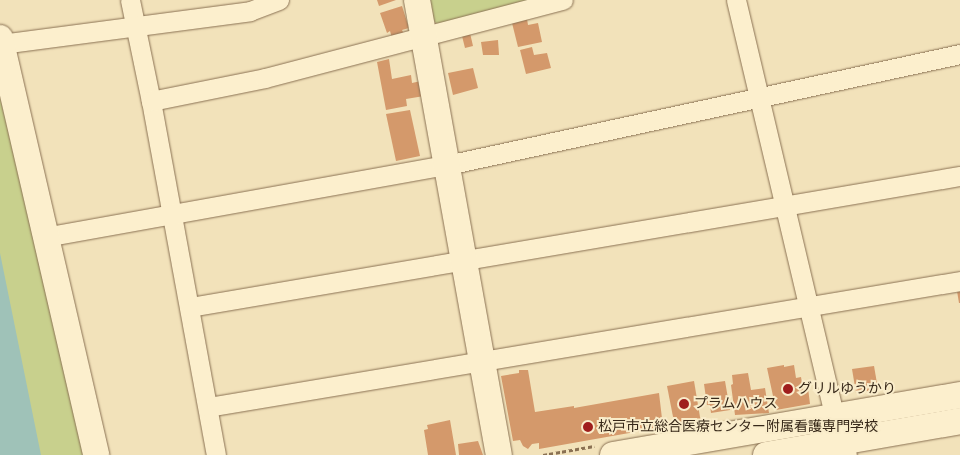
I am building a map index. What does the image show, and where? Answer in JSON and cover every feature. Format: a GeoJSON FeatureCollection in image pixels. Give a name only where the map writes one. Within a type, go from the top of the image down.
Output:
{"type":"FeatureCollection","features":[{"type":"Feature","properties":{"kind":"street"},"geometry":{"type":"LineString","coordinates":[[130,0],[190,307],[216,455]]}},
{"type":"Feature","properties":{"kind":"street"},"geometry":{"type":"LineString","coordinates":[[96,455],[1,41],[250,11],[279,0]]}},
{"type":"Feature","properties":{"kind":"street"},"geometry":{"type":"LineString","coordinates":[[417,0],[499,455]]}},
{"type":"Feature","properties":{"kind":"street"},"geometry":{"type":"LineString","coordinates":[[151,101],[264,78],[563,0]]}},
{"type":"Feature","properties":{"kind":"street"},"geometry":{"type":"LineString","coordinates":[[736,0],[834,416],[844,448]]}},
{"type":"Feature","properties":{"kind":"street"},"geometry":{"type":"LineString","coordinates":[[45,237],[447,165],[960,54]]}},
{"type":"Feature","properties":{"kind":"street"},"geometry":{"type":"LineString","coordinates":[[190,307],[960,176]]}},
{"type":"Feature","properties":{"kind":"street"},"geometry":{"type":"LineString","coordinates":[[208,407],[960,281]]}},
{"type":"Feature","properties":{"kind":"street"},"geometry":{"type":"LineString","coordinates":[[613,455],[960,395]]}},
{"type":"Feature","properties":{"kind":"street"},"geometry":{"type":"LineString","coordinates":[[766,455],[844,448],[960,421]]}},
{"type":"Feature","properties":{"kind":"green space"},"geometry":{"type":"Polygon","coordinates":[[[427,0],[541,0],[441,26],[430,19],[427,0]]]}},
{"type":"Feature","properties":{"kind":"green space"},"geometry":{"type":"Polygon","coordinates":[[[0,97],[86,455],[0,455],[0,97]]]}},
{"type":"Feature","properties":{"kind":"water"},"geometry":{"type":"Polygon","coordinates":[[[0,253],[41,455],[0,455],[0,253]]]}},
{"type":"Feature","properties":{"kind":"building"},"geometry":{"type":"Polygon","coordinates":[[[377,0],[396,0],[379,6],[377,0]]]}},
{"type":"Feature","properties":{"kind":"building"},"geometry":{"type":"Polygon","coordinates":[[[402,6],[409,28],[402,30],[404,34],[392,38],[390,31],[387,33],[380,13],[402,6]]]}},
{"type":"Feature","properties":{"kind":"building"},"geometry":{"type":"Polygon","coordinates":[[[527,19],[528,25],[538,23],[542,42],[518,47],[512,23],[527,19]]]}},
{"type":"Feature","properties":{"kind":"building"},"geometry":{"type":"Polygon","coordinates":[[[470,33],[473,46],[465,48],[462,36],[470,33]]]}},
{"type":"Feature","properties":{"kind":"building"},"geometry":{"type":"Polygon","coordinates":[[[498,40],[499,55],[483,55],[481,42],[498,40]]]}},
{"type":"Feature","properties":{"kind":"building"},"geometry":{"type":"Polygon","coordinates":[[[532,47],[534,55],[547,53],[551,68],[526,74],[520,50],[532,47]]]}},
{"type":"Feature","properties":{"kind":"building"},"geometry":{"type":"Polygon","coordinates":[[[389,59],[392,79],[411,75],[412,83],[421,81],[424,96],[406,99],[407,106],[386,110],[377,62],[389,59]]]}},
{"type":"Feature","properties":{"kind":"building"},"geometry":{"type":"Polygon","coordinates":[[[473,68],[478,88],[453,95],[448,73],[473,68]]]}},
{"type":"Feature","properties":{"kind":"building"},"geometry":{"type":"Polygon","coordinates":[[[410,110],[420,156],[396,161],[386,114],[410,110]]]}},
{"type":"Feature","properties":{"kind":"building"},"geometry":{"type":"Polygon","coordinates":[[[957,291],[960,291],[960,303],[959,303],[957,291]]]}},
{"type":"Feature","properties":{"kind":"building"},"geometry":{"type":"Polygon","coordinates":[[[784,365],[784,367],[794,365],[796,378],[801,377],[803,389],[808,388],[810,404],[776,410],[767,368],[784,365]]]}},
{"type":"Feature","properties":{"kind":"building"},"geometry":{"type":"Polygon","coordinates":[[[874,366],[878,389],[856,393],[852,369],[874,366]]]}},
{"type":"Feature","properties":{"kind":"building"},"geometry":{"type":"Polygon","coordinates":[[[519,370],[528,370],[535,412],[574,406],[574,408],[659,393],[663,427],[539,449],[539,443],[532,444],[528,449],[523,446],[520,440],[513,441],[501,376],[519,373],[519,370]]]}},
{"type":"Feature","properties":{"kind":"building"},"geometry":{"type":"Polygon","coordinates":[[[748,373],[751,390],[765,388],[769,413],[735,415],[731,385],[733,384],[732,375],[748,373]]]}},
{"type":"Feature","properties":{"kind":"building","name":"プラムハウス"},"geometry":{"type":"Polygon","coordinates":[[[694,381],[701,423],[675,427],[667,386],[694,381]]]}},
{"type":"Feature","properties":{"kind":"building"},"geometry":{"type":"Polygon","coordinates":[[[725,381],[730,410],[711,413],[710,405],[707,405],[704,384],[725,381]]]}},
{"type":"Feature","properties":{"kind":"building"},"geometry":{"type":"Polygon","coordinates":[[[450,420],[456,455],[428,455],[424,430],[428,429],[427,425],[450,420]]]}},
{"type":"Feature","properties":{"kind":"building"},"geometry":{"type":"Polygon","coordinates":[[[478,441],[483,455],[459,455],[458,444],[478,441]]]}},
{"type":"Feature","properties":{"kind":"place","name":"グリルゆうかり"},"geometry":{"type":"Point","coordinates":[788,389]}},
{"type":"Feature","properties":{"kind":"place","name":"プラムハウス"},"geometry":{"type":"Point","coordinates":[684,404]}},
{"type":"Feature","properties":{"kind":"place","name":"松戸市立総合医療センター附属看護専門学校"},"geometry":{"type":"Point","coordinates":[588,427]}}]}
